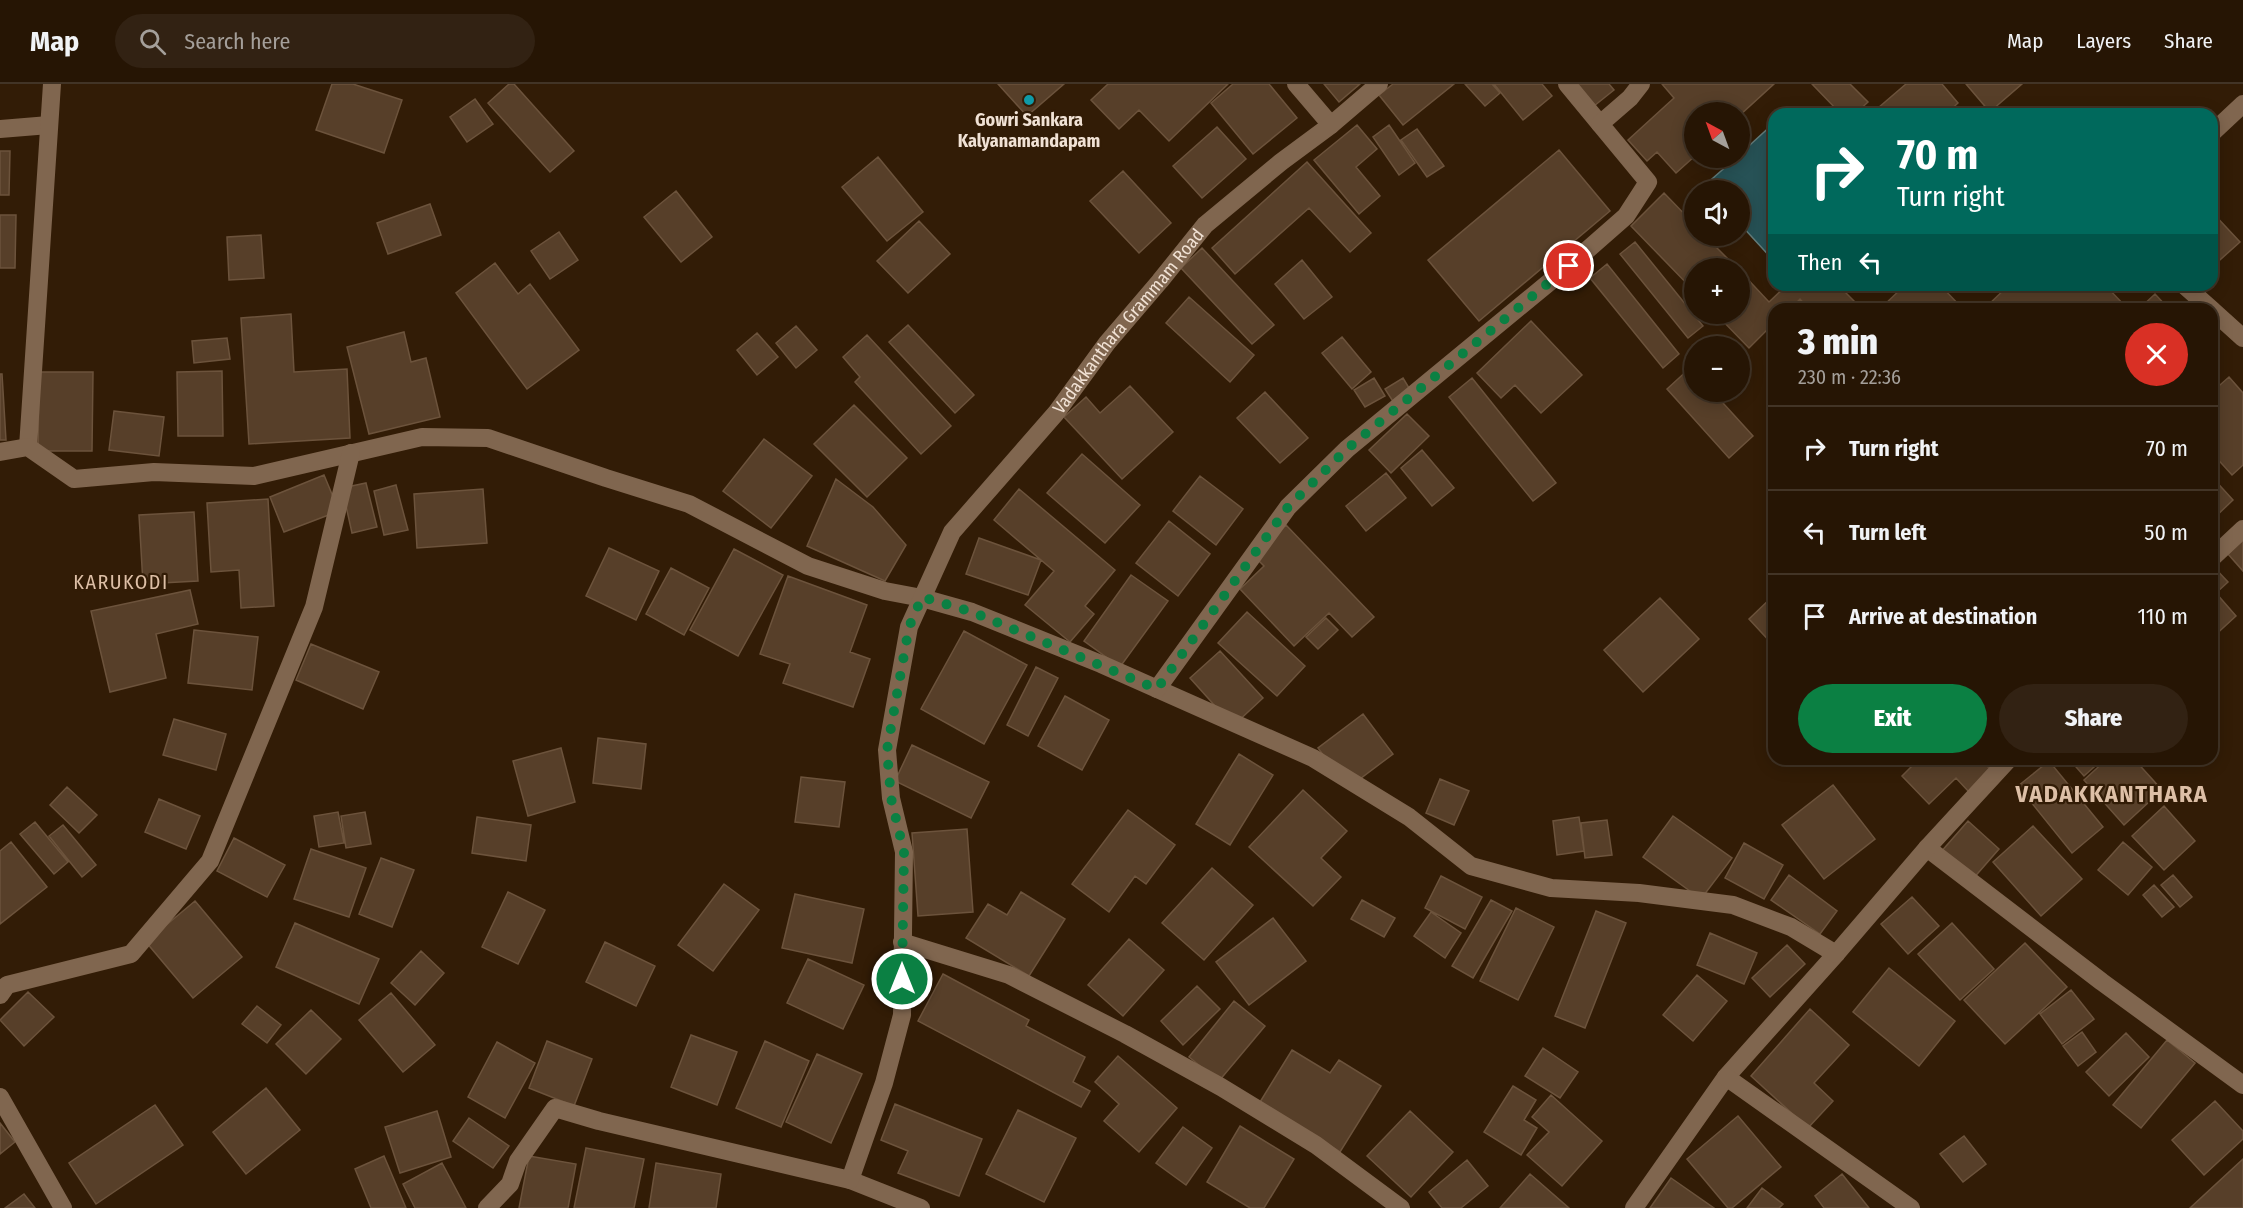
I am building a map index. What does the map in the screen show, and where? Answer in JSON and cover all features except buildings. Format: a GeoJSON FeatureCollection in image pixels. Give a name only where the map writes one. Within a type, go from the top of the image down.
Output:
{"type":"FeatureCollection","features":[{"type":"Feature","properties":{"kind":"street"},"geometry":{"type":"LineString","coordinates":[[28,447],[52,84]]}},
{"type":"Feature","properties":{"kind":"street"},"geometry":{"type":"LineString","coordinates":[[1296,84],[1331,125]]}},
{"type":"Feature","properties":{"kind":"street","name":"Vadakkanthara Grammam Road"},"geometry":{"type":"LineString","coordinates":[[850,1180],[884,1083],[902,1016],[904,852],[891,798],[887,750],[909,627],[952,532],[1056,413],[1107,343],[1205,225],[1379,84]]}},
{"type":"Feature","properties":{"kind":"street"},"geometry":{"type":"LineString","coordinates":[[1157,689],[1288,507],[1347,449],[1569,266],[1626,216],[1648,182],[1567,84]]}},
{"type":"Feature","properties":{"kind":"street"},"geometry":{"type":"LineString","coordinates":[[1600,124],[1630,98],[1641,84]]}},
{"type":"Feature","properties":{"kind":"street"},"geometry":{"type":"LineString","coordinates":[[2218,127],[2243,104]]}},
{"type":"Feature","properties":{"kind":"street"},"geometry":{"type":"LineString","coordinates":[[0,129],[49,125]]}},
{"type":"Feature","properties":{"kind":"street"},"geometry":{"type":"LineString","coordinates":[[2191,291],[2205,303]]}},
{"type":"Feature","properties":{"kind":"street"},"geometry":{"type":"LineString","coordinates":[[2218,315],[2243,338]]}},
{"type":"Feature","properties":{"kind":"street"},"geometry":{"type":"LineString","coordinates":[[0,452],[28,447],[74,479],[154,472],[254,476],[422,437],[488,438],[689,504],[808,566],[885,591],[922,597],[972,612],[1157,689],[1313,758],[1409,817],[1471,866],[1551,888],[1639,893],[1733,905],[1791,927],[1836,954]]}},
{"type":"Feature","properties":{"kind":"street"},"geometry":{"type":"LineString","coordinates":[[0,995],[6,985],[131,954],[210,861],[314,607],[351,453]]}},
{"type":"Feature","properties":{"kind":"street"},"geometry":{"type":"LineString","coordinates":[[2218,552],[2243,529]]}},
{"type":"Feature","properties":{"kind":"street"},"geometry":{"type":"LineString","coordinates":[[1634,1208],[1726,1077],[1927,848],[2003,765]]}},
{"type":"Feature","properties":{"kind":"street"},"geometry":{"type":"LineString","coordinates":[[1927,848],[2102,982],[2243,1085]]}},
{"type":"Feature","properties":{"kind":"street"},"geometry":{"type":"LineString","coordinates":[[902,942],[1010,975],[1125,1034],[1221,1087],[1316,1145],[1401,1208]]}},
{"type":"Feature","properties":{"kind":"street"},"geometry":{"type":"LineString","coordinates":[[1726,1077],[1911,1208]]}},
{"type":"Feature","properties":{"kind":"street"},"geometry":{"type":"LineString","coordinates":[[0,1096],[63,1208]]}},
{"type":"Feature","properties":{"kind":"street"},"geometry":{"type":"LineString","coordinates":[[487,1208],[510,1184],[518,1161],[555,1108],[599,1121],[850,1180],[921,1208]]}},
{"type":"Feature","properties":{"kind":"water"},"geometry":{"type":"Polygon","coordinates":[[[1768,128],[1768,254],[1750,235],[1750,180],[1711,180],[1725,168],[1750,168],[1750,145],[1768,128]]]}},
{"type":"Feature","properties":{"kind":"place","name":"Gowri Sankara Kalyanamandapam"},"geometry":{"type":"Point","coordinates":[1029,100]}},
{"type":"Feature","properties":{"kind":"district","name":"KARUKODI"},"geometry":{"type":"Point","coordinates":[121,582]}},
{"type":"Feature","properties":{"kind":"district","name":"VADAKKANTHARA"},"geometry":{"type":"Point","coordinates":[2112,794]}},
{"type":"Feature","properties":{"kind":"route"},"geometry":{"type":"LineString","coordinates":[[902,979],[904,852],[891,798],[887,750],[909,627],[922,597],[972,612],[1157,689],[1288,507],[1347,449],[1569,266]]}}]}
